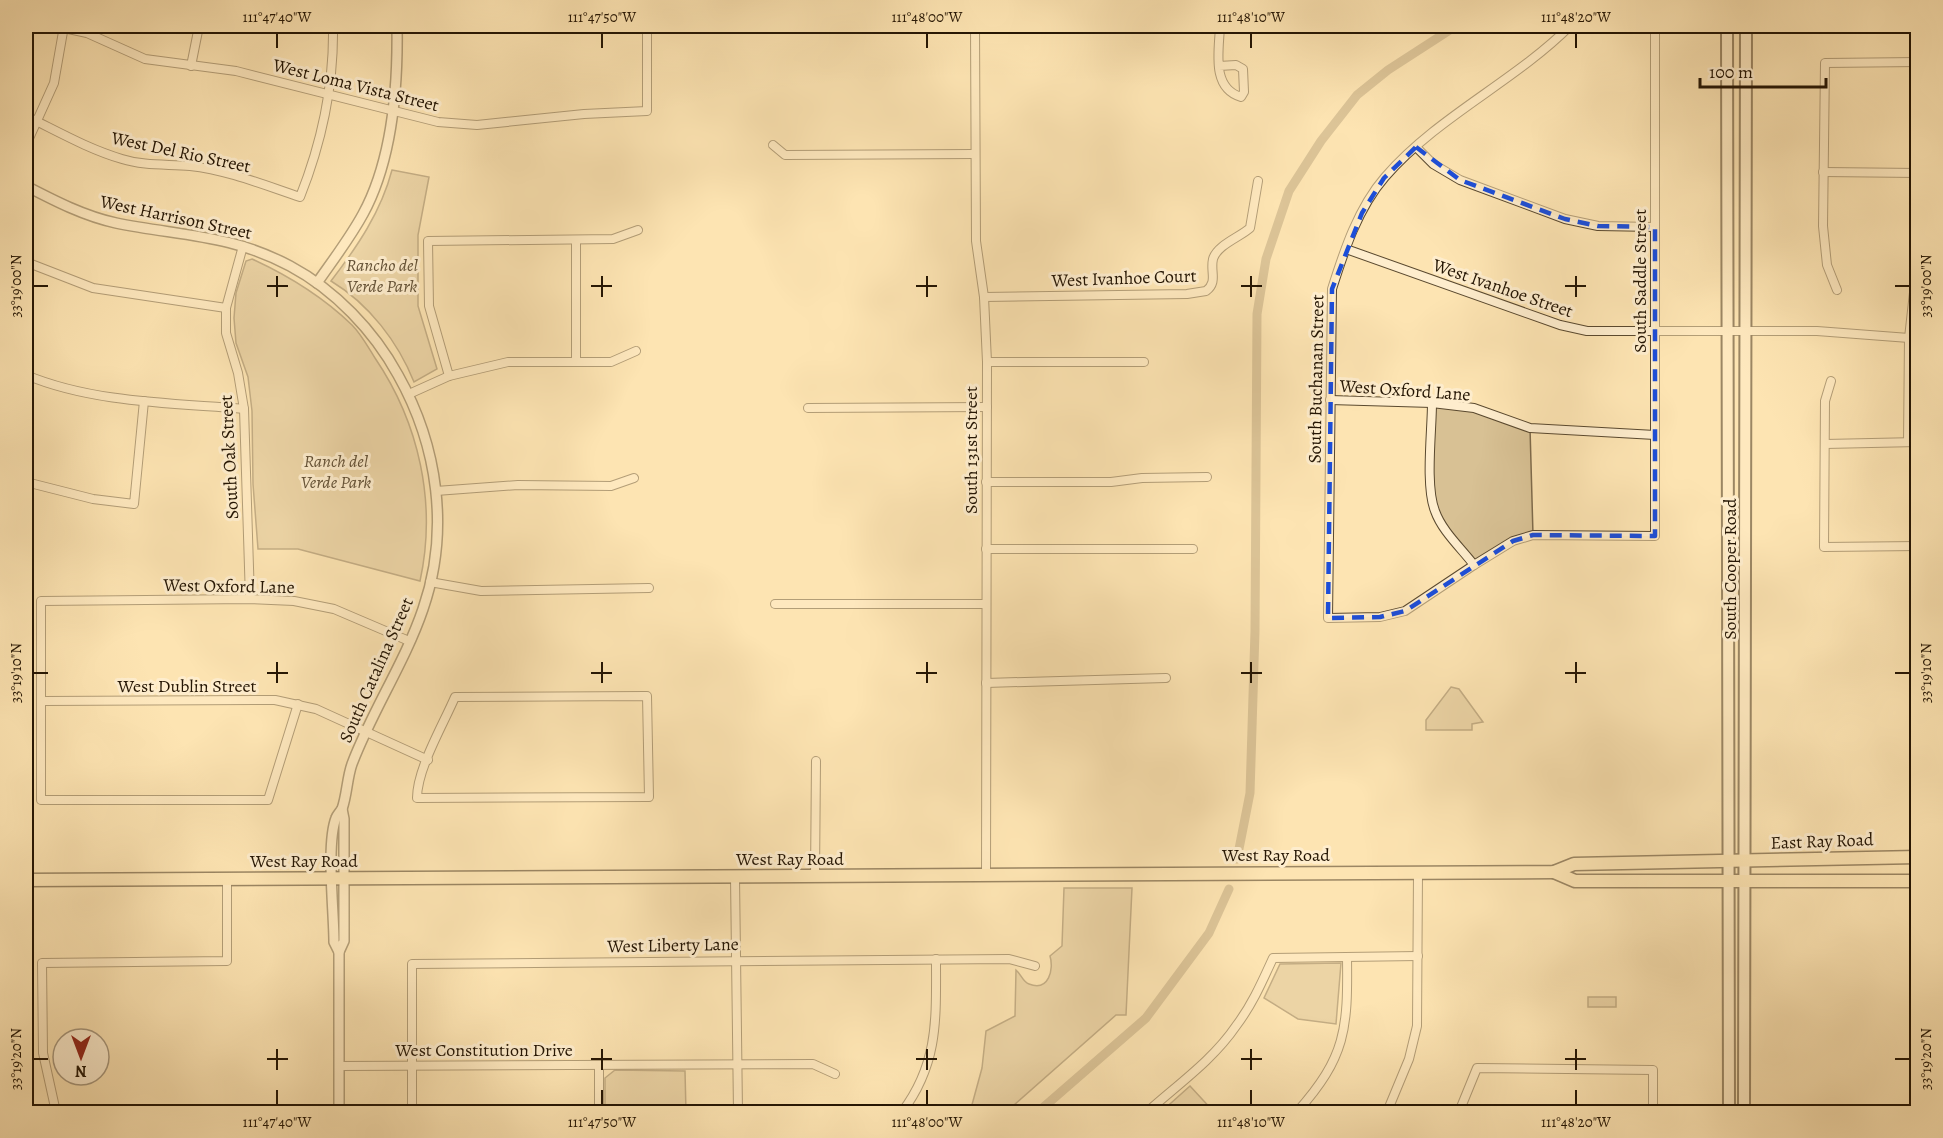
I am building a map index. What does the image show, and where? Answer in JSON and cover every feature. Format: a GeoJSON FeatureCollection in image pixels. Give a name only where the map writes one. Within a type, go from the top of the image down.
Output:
{"type":"FeatureCollection","features":[{"type":"Feature","properties":{"kind":"main road","name":"South Cooper Road"},"geometry":{"type":"LineString","coordinates":[[1727,26],[1729,1113]]}},
{"type":"Feature","properties":{"kind":"main road","name":"South Cooper Road"},"geometry":{"type":"LineString","coordinates":[[1744,1113],[1748,331],[1746,26]]}},
{"type":"Feature","properties":{"kind":"main road"},"geometry":{"type":"LineString","coordinates":[[1727,619],[1746,619]]}},
{"type":"Feature","properties":{"kind":"main road","name":"East Ray Road"},"geometry":{"type":"LineString","coordinates":[[1728,862],[1917,857]]}},
{"type":"Feature","properties":{"kind":"main road","name":"West Ray Road"},"geometry":{"type":"LineString","coordinates":[[26,880],[1554,872],[1574,864],[1728,862]]}},
{"type":"Feature","properties":{"kind":"main road","name":"West Ray Road"},"geometry":{"type":"LineString","coordinates":[[1554,872],[1575,881],[1745,882]]}},
{"type":"Feature","properties":{"kind":"main road"},"geometry":{"type":"LineString","coordinates":[[1745,882],[1917,881]]}},
{"type":"Feature","properties":{"kind":"street"},"geometry":{"type":"LineString","coordinates":[[26,144],[54,83],[64,26]]}},
{"type":"Feature","properties":{"kind":"street","name":"West Loma Vista Street"},"geometry":{"type":"LineString","coordinates":[[64,26],[87,33],[145,58],[236,71],[438,122],[477,125],[584,114],[647,111],[647,26]]}},
{"type":"Feature","properties":{"kind":"street"},"geometry":{"type":"LineString","coordinates":[[191,66],[199,26]]}},
{"type":"Feature","properties":{"kind":"street"},"geometry":{"type":"LineString","coordinates":[[329,95],[333,26]]}},
{"type":"Feature","properties":{"kind":"street"},"geometry":{"type":"LineString","coordinates":[[317,283],[350,234],[370,196],[381,165],[397,72],[397,26]]}},
{"type":"Feature","properties":{"kind":"street","name":"South 131st Street"},"geometry":{"type":"LineString","coordinates":[[975,26],[976,241],[984,297],[987,362],[986,875]]}},
{"type":"Feature","properties":{"kind":"street"},"geometry":{"type":"LineString","coordinates":[[1219,66],[1236,65],[1243,69],[1244,92],[1241,97],[1225,89],[1219,75],[1219,66],[1220,26]]}},
{"type":"Feature","properties":{"kind":"street","name":"South Buchanan Street"},"geometry":{"type":"LineString","coordinates":[[1474,565],[1405,611],[1380,617],[1328,618],[1332,289],[1362,213],[1384,178],[1416,147],[1527,64],[1570,26]]}},
{"type":"Feature","properties":{"kind":"street","name":"South Saddle Street"},"geometry":{"type":"LineString","coordinates":[[1474,565],[1513,541],[1533,535],[1655,536],[1655,26]]}},
{"type":"Feature","properties":{"kind":"street"},"geometry":{"type":"LineString","coordinates":[[1837,290],[1827,265],[1823,226],[1825,63],[1917,62]]}},
{"type":"Feature","properties":{"kind":"street","name":"West Del Rio Street"},"geometry":{"type":"LineString","coordinates":[[26,116],[83,144],[122,159],[155,165],[190,166],[225,173],[300,197],[314,162],[329,95]]}},
{"type":"Feature","properties":{"kind":"street"},"geometry":{"type":"LineString","coordinates":[[773,145],[785,154],[974,154]]}},
{"type":"Feature","properties":{"kind":"street"},"geometry":{"type":"LineString","coordinates":[[1416,147],[1433,164],[1460,180],[1565,219],[1598,226],[1654,227]]}},
{"type":"Feature","properties":{"kind":"street"},"geometry":{"type":"LineString","coordinates":[[1823,172],[1917,173]]}},
{"type":"Feature","properties":{"kind":"street","name":"West Ivanhoe Court"},"geometry":{"type":"LineString","coordinates":[[984,297],[1187,294],[1206,291],[1213,282],[1213,260],[1216,252],[1250,228],[1258,181]]}},
{"type":"Feature","properties":{"kind":"street","name":"West Harrison Street"},"geometry":{"type":"LineString","coordinates":[[26,186],[91,216],[152,230],[190,233],[243,246],[279,260],[317,283]]}},
{"type":"Feature","properties":{"kind":"street"},"geometry":{"type":"LineString","coordinates":[[449,376],[429,306],[428,241],[576,241],[613,239],[638,230]]}},
{"type":"Feature","properties":{"kind":"street"},"geometry":{"type":"LineString","coordinates":[[576,241],[576,361]]}},
{"type":"Feature","properties":{"kind":"street","name":"South Oak Street"},"geometry":{"type":"LineString","coordinates":[[243,246],[226,308],[226,333],[238,373],[244,409],[250,599]]}},
{"type":"Feature","properties":{"kind":"street","name":"West Ivanhoe Street"},"geometry":{"type":"LineString","coordinates":[[1346,249],[1560,325],[1587,331],[1817,331],[1909,338]]}},
{"type":"Feature","properties":{"kind":"street"},"geometry":{"type":"LineString","coordinates":[[1908,442],[1909,338],[1917,256]]}},
{"type":"Feature","properties":{"kind":"street"},"geometry":{"type":"LineString","coordinates":[[26,262],[93,288],[226,308]]}},
{"type":"Feature","properties":{"kind":"street","name":"South Catalina Street"},"geometry":{"type":"LineString","coordinates":[[317,283],[388,356],[409,394],[424,431],[436,491],[437,531],[430,582],[409,641],[352,764],[342,809],[344,819],[339,879],[344,941],[339,952],[339,1113]]}},
{"type":"Feature","properties":{"kind":"street"},"geometry":{"type":"LineString","coordinates":[[409,394],[449,376],[508,362],[611,362],[636,351]]}},
{"type":"Feature","properties":{"kind":"street"},"geometry":{"type":"LineString","coordinates":[[987,362],[1144,363]]}},
{"type":"Feature","properties":{"kind":"street"},"geometry":{"type":"LineString","coordinates":[[26,375],[75,390],[144,401],[244,409]]}},
{"type":"Feature","properties":{"kind":"street"},"geometry":{"type":"LineString","coordinates":[[1831,381],[1825,401],[1824,547],[1917,546]]}},
{"type":"Feature","properties":{"kind":"street","name":"West Oxford Lane"},"geometry":{"type":"LineString","coordinates":[[1330,400],[1432,403],[1474,408],[1530,428],[1656,435]]}},
{"type":"Feature","properties":{"kind":"street"},"geometry":{"type":"LineString","coordinates":[[26,482],[93,499],[134,504],[144,401]]}},
{"type":"Feature","properties":{"kind":"street"},"geometry":{"type":"LineString","coordinates":[[1432,403],[1431,495],[1435,512],[1444,528],[1474,565]]}},
{"type":"Feature","properties":{"kind":"street"},"geometry":{"type":"LineString","coordinates":[[808,408],[987,407]]}},
{"type":"Feature","properties":{"kind":"street"},"geometry":{"type":"LineString","coordinates":[[1825,444],[1917,442]]}},
{"type":"Feature","properties":{"kind":"street"},"geometry":{"type":"LineString","coordinates":[[986,482],[1111,482],[1142,478],[1207,477]]}},
{"type":"Feature","properties":{"kind":"street"},"geometry":{"type":"LineString","coordinates":[[436,491],[518,486],[611,486],[634,478]]}},
{"type":"Feature","properties":{"kind":"street"},"geometry":{"type":"LineString","coordinates":[[986,549],[1193,549]]}},
{"type":"Feature","properties":{"kind":"street"},"geometry":{"type":"LineString","coordinates":[[430,582],[481,591],[649,588]]}},
{"type":"Feature","properties":{"kind":"street","name":"West Oxford Lane"},"geometry":{"type":"LineString","coordinates":[[42,701],[42,601],[250,599],[294,601],[334,609],[409,641]]}},
{"type":"Feature","properties":{"kind":"street"},"geometry":{"type":"LineString","coordinates":[[774,604],[986,604]]}},
{"type":"Feature","properties":{"kind":"street"},"geometry":{"type":"LineString","coordinates":[[986,682],[1166,678]]}},
{"type":"Feature","properties":{"kind":"street"},"geometry":{"type":"LineString","coordinates":[[647,696],[649,797],[417,798],[417,790],[428,760],[455,697],[647,696]]}},
{"type":"Feature","properties":{"kind":"street","name":"West Dublin Street"},"geometry":{"type":"LineString","coordinates":[[42,701],[275,700],[316,709],[428,760]]}},
{"type":"Feature","properties":{"kind":"street"},"geometry":{"type":"LineString","coordinates":[[42,701],[41,800],[268,800],[298,704]]}},
{"type":"Feature","properties":{"kind":"street"},"geometry":{"type":"LineString","coordinates":[[815,877],[816,761]]}},
{"type":"Feature","properties":{"kind":"street"},"geometry":{"type":"LineString","coordinates":[[1387,1113],[1409,1059],[1417,1026],[1418,873]]}},
{"type":"Feature","properties":{"kind":"street"},"geometry":{"type":"LineString","coordinates":[[735,877],[738,1113]]}},
{"type":"Feature","properties":{"kind":"street"},"geometry":{"type":"LineString","coordinates":[[56,1113],[44,1053],[42,963],[227,961],[227,879]]}},
{"type":"Feature","properties":{"kind":"street"},"geometry":{"type":"LineString","coordinates":[[1147,1113],[1216,1051],[1236,1027],[1257,995],[1273,958],[1418,956]]}},
{"type":"Feature","properties":{"kind":"street"},"geometry":{"type":"LineString","coordinates":[[1297,1113],[1320,1087],[1334,1060],[1344,1030],[1348,1014],[1347,957]]}},
{"type":"Feature","properties":{"kind":"street","name":"West Liberty Lane"},"geometry":{"type":"LineString","coordinates":[[412,1066],[412,964],[736,959],[1009,959],[1035,966]]}},
{"type":"Feature","properties":{"kind":"street"},"geometry":{"type":"LineString","coordinates":[[902,1113],[922,1080],[931,1054],[935,1034],[936,959]]}},
{"type":"Feature","properties":{"kind":"street","name":"West Constitution Drive"},"geometry":{"type":"LineString","coordinates":[[339,1066],[813,1064],[835,1074]]}},
{"type":"Feature","properties":{"kind":"street"},"geometry":{"type":"LineString","coordinates":[[599,1065],[599,1113]]}},
{"type":"Feature","properties":{"kind":"street"},"geometry":{"type":"LineString","coordinates":[[412,1066],[412,1113]]}},
{"type":"Feature","properties":{"kind":"street"},"geometry":{"type":"LineString","coordinates":[[1459,1113],[1477,1068],[1653,1070],[1653,1113]]}},
{"type":"Feature","properties":{"kind":"highlighted area"},"geometry":{"type":"Polygon","coordinates":[[[1416,147],[1460,180],[1565,219],[1598,226],[1655,227],[1655,536],[1533,535],[1513,541],[1405,611],[1380,617],[1328,618],[1332,289],[1362,213],[1384,178],[1416,147]]]}},
{"type":"Feature","properties":{"kind":"green space","name":"Rancho del Verde Park"},"geometry":{"type":"Polygon","coordinates":[[[392,170],[429,177],[418,235],[418,306],[437,369],[414,382],[400,353],[381,325],[358,301],[331,281],[375,215],[392,170]]]}},
{"type":"Feature","properties":{"kind":"green space","name":"Ranch del Verde Park"},"geometry":{"type":"Polygon","coordinates":[[[252,259],[305,288],[341,315],[361,336],[390,383],[413,437],[425,493],[425,552],[420,581],[298,549],[258,549],[253,484],[252,411],[248,377],[236,343],[234,318],[236,293],[246,261],[252,259]]]}},
{"type":"Feature","properties":{"kind":"green space"},"geometry":{"type":"Polygon","coordinates":[[[1432,403],[1474,408],[1530,428],[1533,535],[1513,541],[1474,565],[1444,528],[1431,495],[1432,403]]]}},
{"type":"Feature","properties":{"kind":"green space"},"geometry":{"type":"Polygon","coordinates":[[[1451,687],[1459,689],[1483,722],[1472,724],[1472,730],[1426,730],[1426,720],[1451,687]]]}},
{"type":"Feature","properties":{"kind":"green space"},"geometry":{"type":"Polygon","coordinates":[[[1064,888],[1132,888],[1126,1015],[1116,1015],[1006,1112],[970,1112],[982,1068],[986,1031],[1015,1016],[1016,970],[1027,983],[1041,985],[1050,973],[1050,956],[1062,946],[1064,888]]]}},
{"type":"Feature","properties":{"kind":"green space"},"geometry":{"type":"Polygon","coordinates":[[[1341,963],[1336,1024],[1298,1019],[1264,998],[1280,964],[1341,963]]]}},
{"type":"Feature","properties":{"kind":"green space"},"geometry":{"type":"Polygon","coordinates":[[[1588,997],[1616,997],[1616,1007],[1588,1007],[1588,997]]]}},
{"type":"Feature","properties":{"kind":"green space"},"geometry":{"type":"Polygon","coordinates":[[[615,1070],[685,1071],[686,1112],[605,1112],[605,1078],[615,1070]]]}},
{"type":"Feature","properties":{"kind":"green space"},"geometry":{"type":"Polygon","coordinates":[[[1190,1086],[1214,1112],[1161,1112],[1190,1086]]]}},
{"type":"Feature","properties":{"kind":"waterway"},"geometry":{"type":"LineString","coordinates":[[1237,859],[1250,793],[1255,631],[1257,314],[1266,259],[1289,191],[1321,141],[1357,95],[1388,70],[1456,26]]}},
{"type":"Feature","properties":{"kind":"waterway"},"geometry":{"type":"LineString","coordinates":[[1038,1112],[1146,1018],[1209,933],[1229,889]]}}]}
